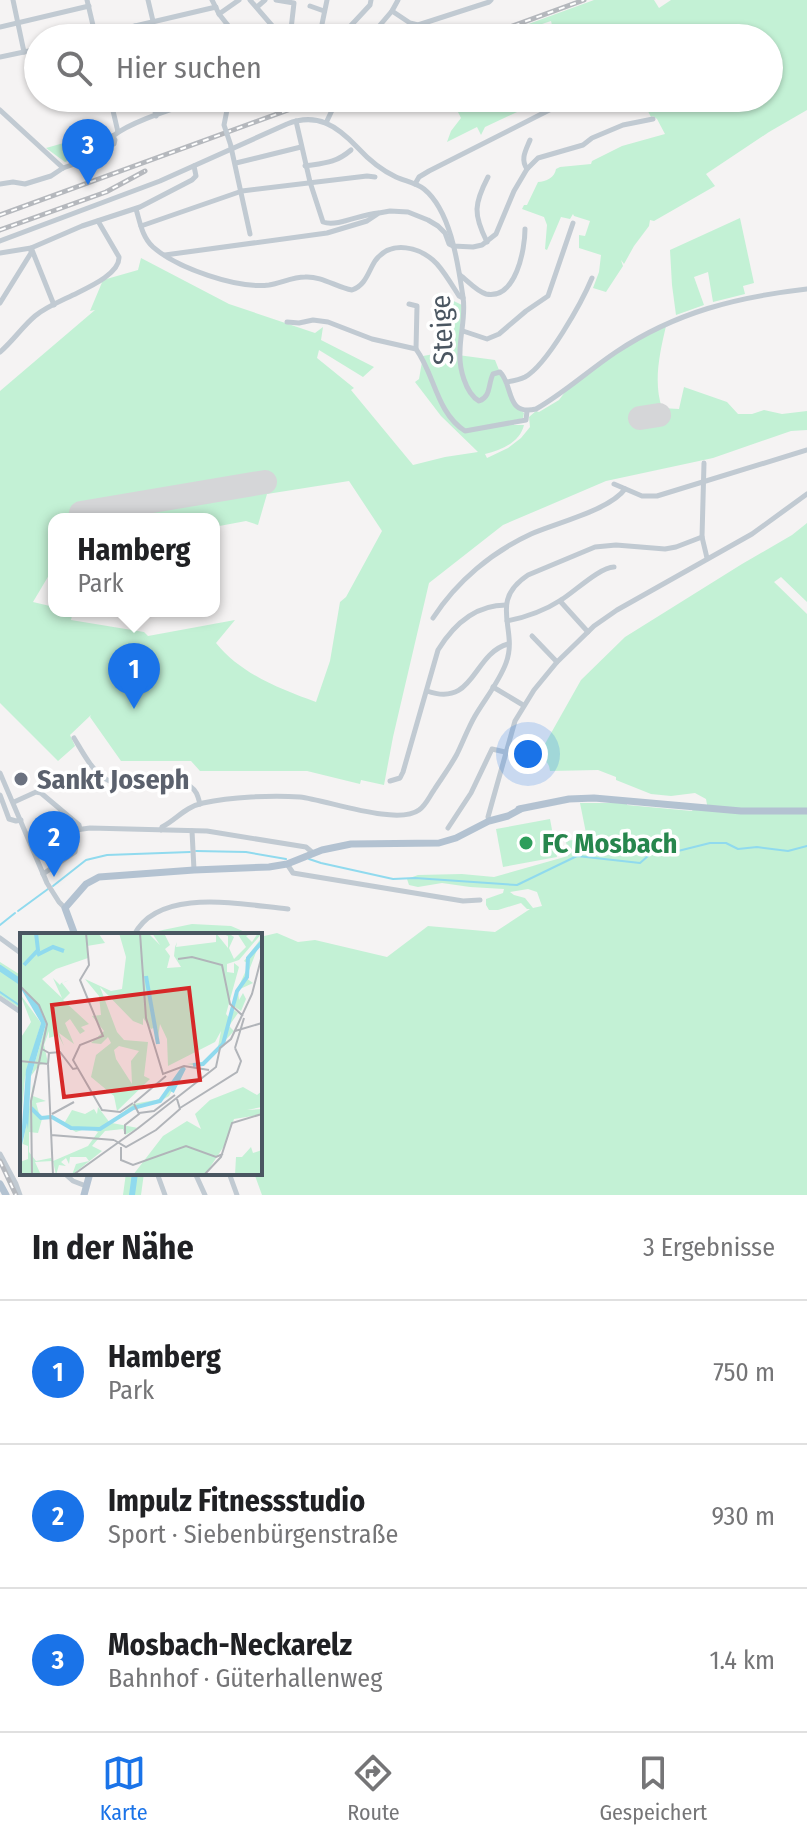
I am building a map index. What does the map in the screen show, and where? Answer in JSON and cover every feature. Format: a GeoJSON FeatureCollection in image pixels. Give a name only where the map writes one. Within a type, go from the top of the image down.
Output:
{"type":"FeatureCollection","features":[{"type":"Feature","properties":{"kind":"main road"},"geometry":{"type":"LineString","coordinates":[[74,933],[65,908],[93,879],[115,875],[269,867],[351,844],[439,843],[521,809],[569,799],[594,798],[741,811],[807,811]]}},
{"type":"Feature","properties":{"kind":"main road"},"geometry":{"type":"LineString","coordinates":[[84,1195],[89,1175]]}},
{"type":"Feature","properties":{"kind":"main road"},"geometry":{"type":"LineString","coordinates":[[0,1184],[6,1195]]}},
{"type":"Feature","properties":{"kind":"street"},"geometry":{"type":"LineString","coordinates":[[0,57],[24,52],[13,0]]}},
{"type":"Feature","properties":{"kind":"street"},"geometry":{"type":"LineString","coordinates":[[148,0],[153,21]]}},
{"type":"Feature","properties":{"kind":"street"},"geometry":{"type":"LineString","coordinates":[[212,0],[227,24]]}},
{"type":"Feature","properties":{"kind":"street"},"geometry":{"type":"LineString","coordinates":[[219,14],[239,0]]}},
{"type":"Feature","properties":{"kind":"street"},"geometry":{"type":"LineString","coordinates":[[250,0],[271,24]]}},
{"type":"Feature","properties":{"kind":"street"},"geometry":{"type":"LineString","coordinates":[[257,7],[265,0]]}},
{"type":"Feature","properties":{"kind":"street"},"geometry":{"type":"LineString","coordinates":[[276,0],[294,3],[292,24]]}},
{"type":"Feature","properties":{"kind":"street"},"geometry":{"type":"LineString","coordinates":[[322,24],[327,0]]}},
{"type":"Feature","properties":{"kind":"street"},"geometry":{"type":"LineString","coordinates":[[352,24],[371,0]]}},
{"type":"Feature","properties":{"kind":"street"},"geometry":{"type":"LineString","coordinates":[[381,24],[398,0]]}},
{"type":"Feature","properties":{"kind":"street"},"geometry":{"type":"LineString","coordinates":[[421,24],[491,0]]}},
{"type":"Feature","properties":{"kind":"street"},"geometry":{"type":"LineString","coordinates":[[0,27],[88,3],[93,24]]}},
{"type":"Feature","properties":{"kind":"street"},"geometry":{"type":"LineString","coordinates":[[310,6],[324,11]]}},
{"type":"Feature","properties":{"kind":"street"},"geometry":{"type":"LineString","coordinates":[[142,24],[216,7]]}},
{"type":"Feature","properties":{"kind":"street"},"geometry":{"type":"LineString","coordinates":[[392,11],[414,24]]}},
{"type":"Feature","properties":{"kind":"street"},"geometry":{"type":"LineString","coordinates":[[0,110],[63,168]]}},
{"type":"Feature","properties":{"kind":"street"},"geometry":{"type":"LineString","coordinates":[[0,177],[2,184],[25,184],[101,155],[107,145],[115,143],[112,112]]}},
{"type":"Feature","properties":{"kind":"street"},"geometry":{"type":"LineString","coordinates":[[155,112],[156,116]]}},
{"type":"Feature","properties":{"kind":"street"},"geometry":{"type":"LineString","coordinates":[[116,134],[167,112]]}},
{"type":"Feature","properties":{"kind":"street"},"geometry":{"type":"LineString","coordinates":[[227,112],[224,125],[236,163],[250,234]]}},
{"type":"Feature","properties":{"kind":"street"},"geometry":{"type":"LineString","coordinates":[[0,241],[160,181],[295,121],[326,123],[331,112]]}},
{"type":"Feature","properties":{"kind":"street"},"geometry":{"type":"LineString","coordinates":[[415,184],[419,177],[429,171],[545,112]]}},
{"type":"Feature","properties":{"kind":"street"},"geometry":{"type":"LineString","coordinates":[[295,121],[323,222],[329,224],[367,214],[398,211],[438,226],[453,246],[473,247],[487,242],[496,234],[527,169],[538,158],[583,145],[623,125],[653,119]]}},
{"type":"Feature","properties":{"kind":"street","name":"Steige"},"geometry":{"type":"LineString","coordinates":[[326,123],[339,130],[386,172],[415,184],[433,199],[445,221],[453,246],[464,298],[460,352],[466,384],[479,401],[486,398],[491,377],[496,372],[502,373],[507,382]]}},
{"type":"Feature","properties":{"kind":"street"},"geometry":{"type":"LineString","coordinates":[[527,169],[523,158],[530,140]]}},
{"type":"Feature","properties":{"kind":"street"},"geometry":{"type":"LineString","coordinates":[[236,163],[301,147]]}},
{"type":"Feature","properties":{"kind":"street"},"geometry":{"type":"LineString","coordinates":[[305,166],[334,161],[351,150]]}},
{"type":"Feature","properties":{"kind":"street"},"geometry":{"type":"LineString","coordinates":[[0,253],[31,248],[82,226],[136,209],[192,180],[196,176],[194,166]]}},
{"type":"Feature","properties":{"kind":"street"},"geometry":{"type":"LineString","coordinates":[[141,226],[242,191],[375,177]]}},
{"type":"Feature","properties":{"kind":"street"},"geometry":{"type":"LineString","coordinates":[[487,242],[476,214],[476,203],[488,177]]}},
{"type":"Feature","properties":{"kind":"street"},"geometry":{"type":"LineString","coordinates":[[136,209],[145,236],[154,248],[188,268],[233,282],[269,285],[305,277],[352,290],[363,283],[380,256],[392,249],[412,248],[433,260],[459,296],[464,298]]}},
{"type":"Feature","properties":{"kind":"street"},"geometry":{"type":"LineString","coordinates":[[165,255],[327,233],[367,221],[379,213]]}},
{"type":"Feature","properties":{"kind":"street"},"geometry":{"type":"LineString","coordinates":[[0,352],[32,318],[118,267],[119,257],[98,221]]}},
{"type":"Feature","properties":{"kind":"street"},"geometry":{"type":"LineString","coordinates":[[463,331],[487,339],[499,334],[548,296],[573,223]]}},
{"type":"Feature","properties":{"kind":"street"},"geometry":{"type":"LineString","coordinates":[[459,274],[480,291],[498,293],[518,270],[525,244],[525,229]]}},
{"type":"Feature","properties":{"kind":"street"},"geometry":{"type":"LineString","coordinates":[[0,303],[31,253],[31,248]]}},
{"type":"Feature","properties":{"kind":"street"},"geometry":{"type":"LineString","coordinates":[[31,248],[54,305]]}},
{"type":"Feature","properties":{"kind":"street"},"geometry":{"type":"LineString","coordinates":[[592,278],[570,319],[534,371],[526,377],[507,382],[515,405],[527,410],[536,409],[617,351],[666,323],[731,301],[807,289]]}},
{"type":"Feature","properties":{"kind":"street"},"geometry":{"type":"LineString","coordinates":[[409,304],[417,306],[416,349]]}},
{"type":"Feature","properties":{"kind":"street"},"geometry":{"type":"LineString","coordinates":[[287,322],[328,322],[372,339],[418,350],[444,409],[465,431],[526,420],[527,410]]}},
{"type":"Feature","properties":{"kind":"street"},"geometry":{"type":"LineString","coordinates":[[614,484],[650,497],[807,450]]}},
{"type":"Feature","properties":{"kind":"street"},"geometry":{"type":"LineString","coordinates":[[704,463],[702,537],[707,558]]}},
{"type":"Feature","properties":{"kind":"street"},"geometry":{"type":"LineString","coordinates":[[433,618],[461,583],[489,558],[529,535],[602,505],[625,489]]}},
{"type":"Feature","properties":{"kind":"street"},"geometry":{"type":"LineString","coordinates":[[489,821],[515,721],[523,705],[557,662],[617,610],[752,534],[807,494]]}},
{"type":"Feature","properties":{"kind":"street"},"geometry":{"type":"LineString","coordinates":[[161,830],[188,808],[230,799],[300,797],[402,816],[414,812],[424,805],[457,754],[475,716],[506,665],[506,605],[509,592],[518,581],[595,547],[616,545],[665,549],[702,537]]}},
{"type":"Feature","properties":{"kind":"street"},"geometry":{"type":"LineString","coordinates":[[507,621],[542,611],[576,591],[606,567],[614,567]]}},
{"type":"Feature","properties":{"kind":"street"},"geometry":{"type":"LineString","coordinates":[[560,601],[588,632]]}},
{"type":"Feature","properties":{"kind":"street"},"geometry":{"type":"LineString","coordinates":[[390,781],[400,778],[403,772],[438,650],[454,627],[478,611],[506,605]]}},
{"type":"Feature","properties":{"kind":"street"},"geometry":{"type":"LineString","coordinates":[[532,636],[557,662]]}},
{"type":"Feature","properties":{"kind":"street"},"geometry":{"type":"LineString","coordinates":[[427,691],[447,696],[456,693],[495,650],[508,644]]}},
{"type":"Feature","properties":{"kind":"street"},"geometry":{"type":"LineString","coordinates":[[493,687],[523,705]]}},
{"type":"Feature","properties":{"kind":"street"},"geometry":{"type":"LineString","coordinates":[[74,738],[95,770],[105,779],[131,786],[181,782],[193,788],[200,804]]}},
{"type":"Feature","properties":{"kind":"street"},"geometry":{"type":"LineString","coordinates":[[448,828],[471,793],[492,749],[505,752]]}},
{"type":"Feature","properties":{"kind":"street"},"geometry":{"type":"LineString","coordinates":[[0,773],[43,874],[65,908]]}},
{"type":"Feature","properties":{"kind":"street"},"geometry":{"type":"LineString","coordinates":[[14,802],[36,792],[41,793],[80,829]]}},
{"type":"Feature","properties":{"kind":"street"},"geometry":{"type":"LineString","coordinates":[[0,795],[9,819],[21,820]]}},
{"type":"Feature","properties":{"kind":"street"},"geometry":{"type":"LineString","coordinates":[[31,844],[61,832],[80,829],[161,830],[226,834],[306,847],[313,853]]}},
{"type":"Feature","properties":{"kind":"street"},"geometry":{"type":"LineString","coordinates":[[192,831],[194,870]]}},
{"type":"Feature","properties":{"kind":"street"},"geometry":{"type":"LineString","coordinates":[[43,874],[75,852],[76,845]]}},
{"type":"Feature","properties":{"kind":"street"},"geometry":{"type":"LineString","coordinates":[[287,864],[293,873],[463,901],[480,900]]}},
{"type":"Feature","properties":{"kind":"street"},"geometry":{"type":"LineString","coordinates":[[135,933],[144,920],[170,907],[191,902],[288,909]]}},
{"type":"Feature","properties":{"kind":"street"},"geometry":{"type":"LineString","coordinates":[[0,938],[20,953]]}},
{"type":"Feature","properties":{"kind":"street"},"geometry":{"type":"LineString","coordinates":[[0,998],[20,1012]]}},
{"type":"Feature","properties":{"kind":"street"},"geometry":{"type":"LineString","coordinates":[[0,1154],[20,1195]]}},
{"type":"Feature","properties":{"kind":"street"},"geometry":{"type":"LineString","coordinates":[[66,1175],[86,1186]]}},
{"type":"Feature","properties":{"kind":"street"},"geometry":{"type":"LineString","coordinates":[[158,1175],[165,1195]]}},
{"type":"Feature","properties":{"kind":"street"},"geometry":{"type":"LineString","coordinates":[[196,1175],[205,1195]]}},
{"type":"Feature","properties":{"kind":"street"},"geometry":{"type":"LineString","coordinates":[[230,1175],[237,1195]]}},
{"type":"Feature","properties":{"kind":"green space"},"geometry":{"type":"Polygon","coordinates":[[[594,0],[654,0],[659,8],[671,0],[807,0],[807,110],[706,174],[715,186],[654,221],[650,220],[624,264],[621,260],[623,266],[606,292],[593,288],[601,255],[579,248],[579,235],[585,236],[590,221],[573,214],[570,219],[561,217],[545,249],[547,225],[544,217],[522,209],[538,182],[550,178],[560,167],[591,164],[622,146],[665,134],[657,119],[648,112],[783,112],[783,24],[552,24],[551,21],[528,24],[594,0]]]}},
{"type":"Feature","properties":{"kind":"green space"},"geometry":{"type":"Polygon","coordinates":[[[458,112],[517,112],[485,127],[481,135],[477,127],[447,142],[461,118],[458,112]]]}},
{"type":"Feature","properties":{"kind":"green space"},"geometry":{"type":"Polygon","coordinates":[[[92,135],[81,156],[65,162],[46,148],[92,135]]]}},
{"type":"Feature","properties":{"kind":"green space"},"geometry":{"type":"Polygon","coordinates":[[[740,218],[754,283],[743,286],[745,294],[713,302],[708,272],[694,277],[704,305],[676,315],[670,250],[740,218]]]}},
{"type":"Feature","properties":{"kind":"green space"},"geometry":{"type":"Polygon","coordinates":[[[141,258],[229,304],[315,333],[323,327],[321,340],[374,367],[363,377],[319,350],[317,358],[354,388],[351,390],[413,465],[478,452],[441,416],[415,382],[419,379],[423,356],[434,354],[437,293],[462,305],[458,355],[495,360],[513,405],[524,413],[523,418],[513,421],[514,425],[524,425],[519,436],[504,448],[485,454],[487,458],[508,448],[521,438],[530,427],[529,417],[559,400],[617,351],[666,326],[658,377],[662,408],[679,409],[684,387],[727,402],[738,414],[764,410],[782,414],[807,411],[807,430],[791,431],[713,458],[606,481],[503,525],[429,583],[384,785],[361,780],[360,784],[307,771],[200,771],[191,761],[121,761],[91,715],[70,735],[75,746],[58,761],[0,703],[0,391],[95,310],[90,311],[103,280],[138,270],[141,258]]]}},
{"type":"Feature","properties":{"kind":"green space"},"geometry":{"type":"Polygon","coordinates":[[[807,523],[807,602],[781,577],[774,582],[807,614],[807,1195],[262,1195],[255,1175],[262,1175],[262,937],[277,933],[298,942],[315,940],[387,957],[428,926],[495,932],[530,909],[521,903],[489,910],[486,899],[503,893],[504,889],[442,883],[418,887],[409,885],[407,879],[418,875],[494,877],[568,856],[566,841],[587,838],[580,803],[627,803],[708,810],[706,799],[695,793],[671,796],[651,794],[598,770],[550,771],[545,759],[537,758],[581,680],[625,637],[807,523]],[[528,889],[510,892],[525,898],[533,908],[542,906],[537,892],[528,889]]]}},
{"type":"Feature","properties":{"kind":"green space","name":"FC Mosbach"},"geometry":{"type":"Polygon","coordinates":[[[550,819],[557,857],[503,867],[496,829],[550,819]]]}},
{"type":"Feature","properties":{"kind":"green space"},"geometry":{"type":"Polygon","coordinates":[[[192,924],[231,926],[247,933],[158,933],[192,924]]]}},
{"type":"Feature","properties":{"kind":"green space"},"geometry":{"type":"Polygon","coordinates":[[[0,962],[20,975],[20,1009],[0,995],[0,962]]]}},
{"type":"Feature","properties":{"kind":"green space"},"geometry":{"type":"Polygon","coordinates":[[[126,1175],[144,1175],[141,1195],[123,1195],[126,1175]]]}},
{"type":"Feature","properties":{"kind":"waterway"},"geometry":{"type":"LineString","coordinates":[[309,859],[393,879],[517,885],[577,856],[640,863],[656,849],[670,853],[710,843],[726,843],[738,849],[757,847],[788,851],[807,846]]}},
{"type":"Feature","properties":{"kind":"waterway"},"geometry":{"type":"LineString","coordinates":[[196,851],[246,852],[286,859]]}},
{"type":"Feature","properties":{"kind":"waterway"},"geometry":{"type":"LineString","coordinates":[[53,886],[86,860],[107,855],[190,852]]}},
{"type":"Feature","properties":{"kind":"waterway"},"geometry":{"type":"LineString","coordinates":[[18,911],[48,889]]}},
{"type":"Feature","properties":{"kind":"waterway"},"geometry":{"type":"LineString","coordinates":[[0,925],[15,913]]}},
{"type":"Feature","properties":{"kind":"waterway"},"geometry":{"type":"LineString","coordinates":[[0,968],[20,982]]}},
{"type":"Feature","properties":{"kind":"waterway"},"geometry":{"type":"LineString","coordinates":[[0,992],[20,1006]]}},
{"type":"Feature","properties":{"kind":"waterway"},"geometry":{"type":"LineString","coordinates":[[132,1195],[135,1175]]}},
{"type":"Feature","properties":{"kind":"runway"},"geometry":{"type":"LineString","coordinates":[[640,418],[659,415]]}},
{"type":"Feature","properties":{"kind":"runway"},"geometry":{"type":"LineString","coordinates":[[81,513],[265,482]]}},
{"type":"Feature","properties":{"kind":"railway"},"geometry":{"type":"LineString","coordinates":[[518,24],[584,0]]}},
{"type":"Feature","properties":{"kind":"railway"},"geometry":{"type":"LineString","coordinates":[[0,215],[283,112]]}},
{"type":"Feature","properties":{"kind":"railway"},"geometry":{"type":"LineString","coordinates":[[0,230],[106,192],[145,171]]}},
{"type":"Feature","properties":{"kind":"railway"},"geometry":{"type":"LineString","coordinates":[[0,1161],[16,1195]]}},
{"type":"Feature","properties":{"kind":"place","name":"Mosbach-Neckarelz"},"geometry":{"type":"Point","coordinates":[88,185]}},
{"type":"Feature","properties":{"kind":"place","name":"Hamberg"},"geometry":{"type":"Point","coordinates":[134,709]}},
{"type":"Feature","properties":{"kind":"place","name":"Sankt Joseph"},"geometry":{"type":"Point","coordinates":[21,779]}},
{"type":"Feature","properties":{"kind":"place","name":"FC Mosbach"},"geometry":{"type":"Point","coordinates":[526,843]}},
{"type":"Feature","properties":{"kind":"place","name":"Impulz Fitnessstudio"},"geometry":{"type":"Point","coordinates":[54,877]}}]}
